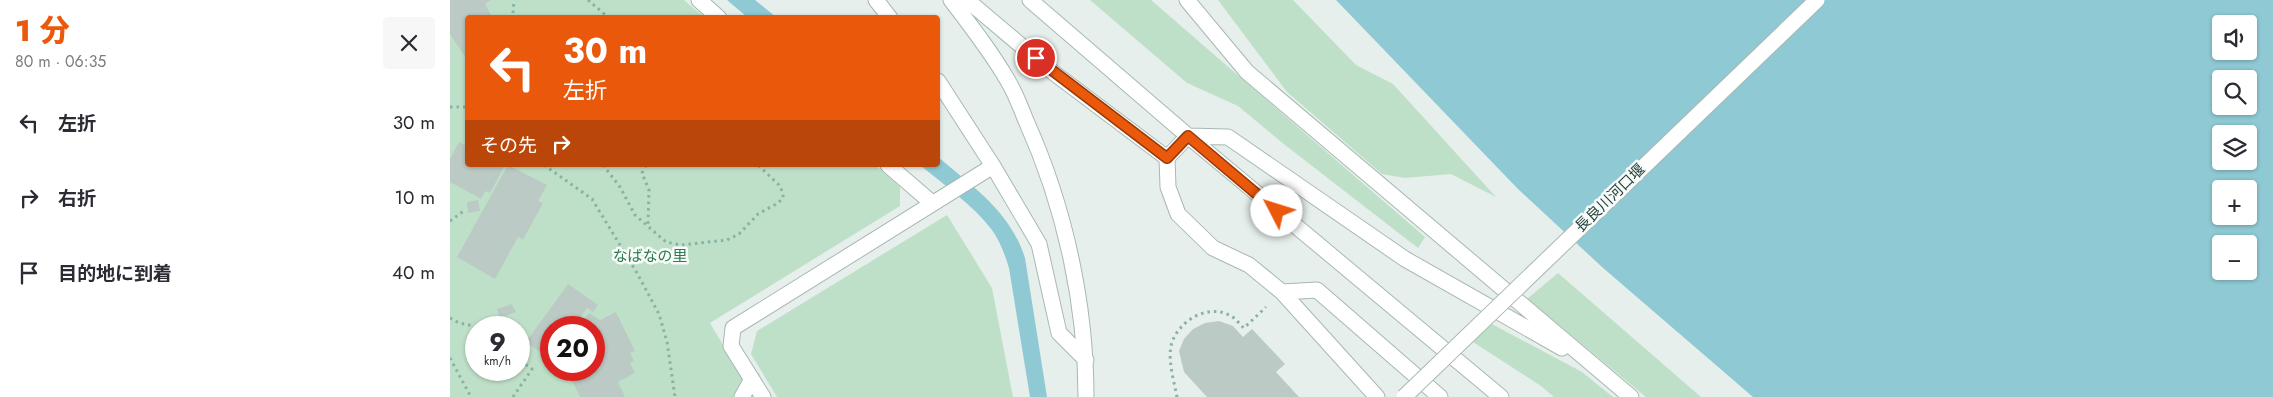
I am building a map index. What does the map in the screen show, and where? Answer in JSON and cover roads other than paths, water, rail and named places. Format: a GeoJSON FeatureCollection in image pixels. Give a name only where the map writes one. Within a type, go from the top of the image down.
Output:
{"type":"FeatureCollection","features":[{"type":"Feature","properties":{"kind":"street"},"geometry":{"type":"LineString","coordinates":[[698,0],[716,15]]}},
{"type":"Feature","properties":{"kind":"street"},"geometry":{"type":"LineString","coordinates":[[876,0],[888,15]]}},
{"type":"Feature","properties":{"kind":"street"},"geometry":{"type":"LineString","coordinates":[[951,0],[1009,82],[1039,151],[1058,203],[1074,277],[1086,360],[1086,397]]}},
{"type":"Feature","properties":{"kind":"street"},"geometry":{"type":"LineString","coordinates":[[967,0],[1050,70],[1167,158]]}},
{"type":"Feature","properties":{"kind":"street"},"geometry":{"type":"LineString","coordinates":[[1030,0],[1188,136],[1501,397]]}},
{"type":"Feature","properties":{"kind":"street"},"geometry":{"type":"LineString","coordinates":[[1188,0],[1247,72],[1631,397]]}},
{"type":"Feature","properties":{"kind":"street","name":"長良川河口堰"},"geometry":{"type":"LineString","coordinates":[[1404,397],[1817,0]]}},
{"type":"Feature","properties":{"kind":"street"},"geometry":{"type":"LineString","coordinates":[[940,85],[994,166],[1038,244],[1059,333],[1086,360]]}},
{"type":"Feature","properties":{"kind":"street"},"geometry":{"type":"LineString","coordinates":[[1377,397],[1282,292],[1249,265],[1213,248],[1178,214],[1168,187],[1167,158],[1188,136],[1228,138],[1405,259],[1593,366]]}},
{"type":"Feature","properties":{"kind":"street"},"geometry":{"type":"LineString","coordinates":[[763,397],[731,346],[733,328],[994,166]]}},
{"type":"Feature","properties":{"kind":"street"},"geometry":{"type":"LineString","coordinates":[[891,167],[938,199]]}},
{"type":"Feature","properties":{"kind":"street"},"geometry":{"type":"LineString","coordinates":[[1282,292],[1317,290],[1440,397]]}},
{"type":"Feature","properties":{"kind":"street"},"geometry":{"type":"LineString","coordinates":[[742,397],[752,379]]}},
{"type":"Feature","properties":{"kind":"water"},"geometry":{"type":"Polygon","coordinates":[[[727,0],[755,0],[774,15],[745,15],[727,0]]]}},
{"type":"Feature","properties":{"kind":"water"},"geometry":{"type":"Polygon","coordinates":[[[1336,0],[2273,0],[2273,397],[1753,397],[1602,267],[1518,189],[1336,0]]]}},
{"type":"Feature","properties":{"kind":"water"},"geometry":{"type":"Polygon","coordinates":[[[940,159],[989,201],[1000,213],[1018,241],[1025,258],[1047,397],[1030,397],[1009,268],[1000,243],[992,230],[976,212],[922,167],[940,167],[940,159]]]}},
{"type":"Feature","properties":{"kind":"park label","name":"なばなの里"},"geometry":{"type":"Point","coordinates":[650,256]}}]}
